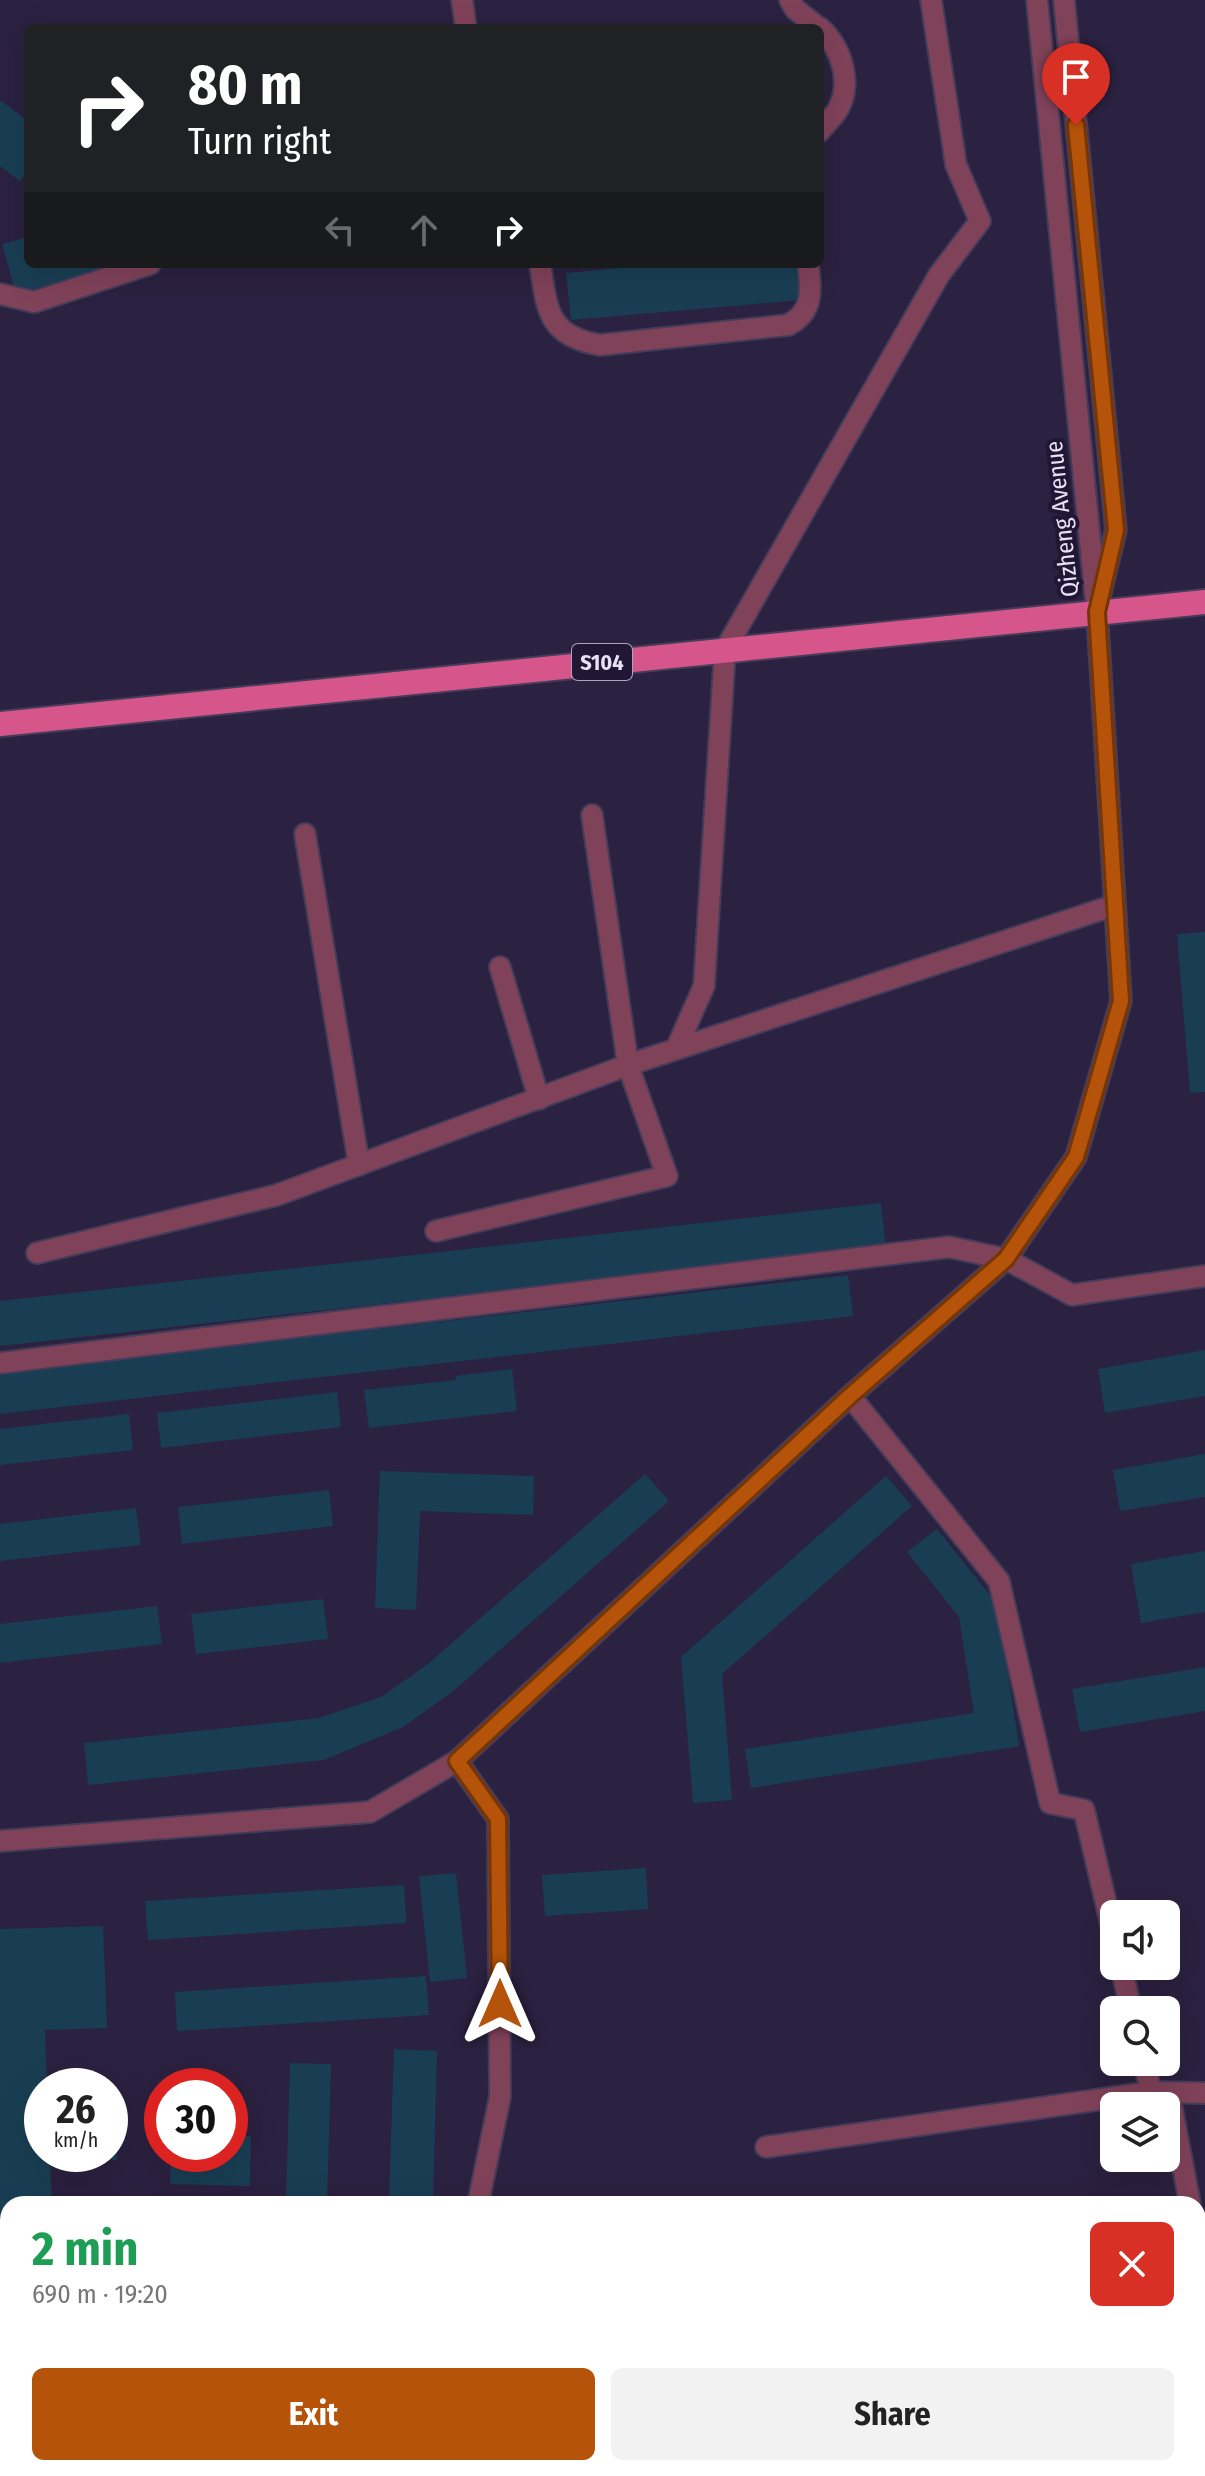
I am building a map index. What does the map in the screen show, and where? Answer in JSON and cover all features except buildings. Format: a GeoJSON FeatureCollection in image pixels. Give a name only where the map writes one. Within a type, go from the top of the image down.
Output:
{"type":"FeatureCollection","features":[{"type":"Feature","properties":{"kind":"main road","name":"S104"},"geometry":{"type":"LineString","coordinates":[[0,724],[1205,602]]}},
{"type":"Feature","properties":{"kind":"street"},"geometry":{"type":"LineString","coordinates":[[462,0],[465,24]]}},
{"type":"Feature","properties":{"kind":"street"},"geometry":{"type":"LineString","coordinates":[[790,0],[795,9],[815,24]]}},
{"type":"Feature","properties":{"kind":"street"},"geometry":{"type":"LineString","coordinates":[[676,1049],[704,986],[725,650],[939,275],[980,221],[956,165],[931,0]]}},
{"type":"Feature","properties":{"kind":"street","name":"Qizheng Avenue"},"geometry":{"type":"LineString","coordinates":[[1037,0],[1097,612]]}},
{"type":"Feature","properties":{"kind":"street","name":"Qizheng Avenue"},"geometry":{"type":"LineString","coordinates":[[1064,0],[1116,530],[1097,612]]}},
{"type":"Feature","properties":{"kind":"street"},"geometry":{"type":"LineString","coordinates":[[824,33],[839,54],[844,90],[836,111],[824,126]]}},
{"type":"Feature","properties":{"kind":"street"},"geometry":{"type":"LineString","coordinates":[[0,294],[34,302],[138,268]]}},
{"type":"Feature","properties":{"kind":"street"},"geometry":{"type":"LineString","coordinates":[[541,268],[548,313],[577,339],[600,345],[788,325],[803,314],[811,299],[808,268]]}},
{"type":"Feature","properties":{"kind":"street"},"geometry":{"type":"LineString","coordinates":[[0,1841],[370,1812],[457,1761],[850,1396],[1006,1259],[1076,1157],[1121,1001],[1097,612]]}},
{"type":"Feature","properties":{"kind":"street"},"geometry":{"type":"LineString","coordinates":[[436,1231],[667,1176],[628,1065],[592,815]]}},
{"type":"Feature","properties":{"kind":"street"},"geometry":{"type":"LineString","coordinates":[[305,834],[359,1165]]}},
{"type":"Feature","properties":{"kind":"street"},"geometry":{"type":"LineString","coordinates":[[37,1253],[277,1195],[628,1065],[1115,905]]}},
{"type":"Feature","properties":{"kind":"street"},"geometry":{"type":"LineString","coordinates":[[500,967],[539,1099]]}},
{"type":"Feature","properties":{"kind":"street"},"geometry":{"type":"LineString","coordinates":[[0,1363],[949,1247],[1006,1259],[1072,1295],[1205,1276]]}},
{"type":"Feature","properties":{"kind":"street"},"geometry":{"type":"LineString","coordinates":[[850,1396],[999,1581],[1050,1803],[1084,1810],[1105,1900]]}},
{"type":"Feature","properties":{"kind":"street"},"geometry":{"type":"LineString","coordinates":[[457,1761],[498,1819],[500,2097],[480,2196]]}},
{"type":"Feature","properties":{"kind":"street"},"geometry":{"type":"LineString","coordinates":[[1151,2076],[1160,2092]]}},
{"type":"Feature","properties":{"kind":"street"},"geometry":{"type":"LineString","coordinates":[[1180,2092],[1205,2093]]}},
{"type":"Feature","properties":{"kind":"street"},"geometry":{"type":"LineString","coordinates":[[766,2147],[1100,2100]]}},
{"type":"Feature","properties":{"kind":"street"},"geometry":{"type":"LineString","coordinates":[[1180,2167],[1188,2196]]}},
{"type":"Feature","properties":{"kind":"route"},"geometry":{"type":"LineString","coordinates":[[500,2004],[498,1819],[457,1761],[850,1396],[1006,1259],[1076,1157],[1121,1001],[1097,612],[1116,530],[1076,125]]}}]}
